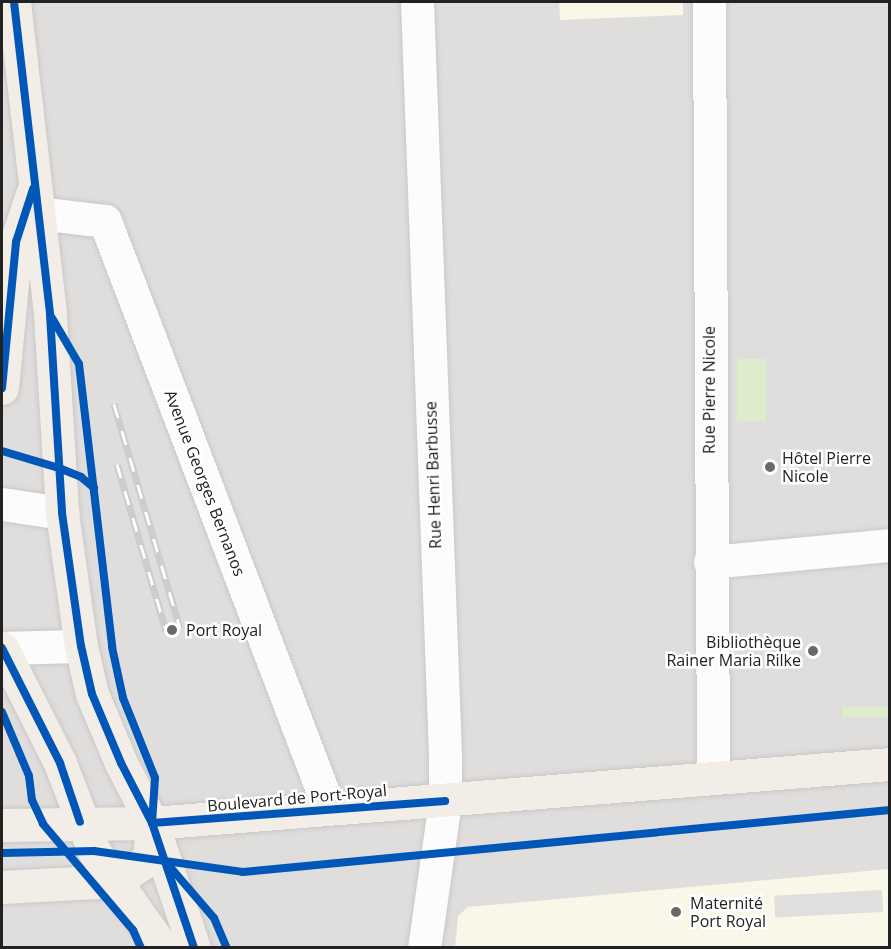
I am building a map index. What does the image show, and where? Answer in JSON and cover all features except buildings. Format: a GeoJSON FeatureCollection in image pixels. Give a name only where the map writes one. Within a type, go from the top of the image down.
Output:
{"type":"FeatureCollection","features":[{"type":"Feature","properties":{"kind":"main road"},"geometry":{"type":"LineString","coordinates":[[14,2],[50,315],[62,513],[81,646],[92,694],[121,764],[152,823],[194,948]]}},
{"type":"Feature","properties":{"kind":"main road"},"geometry":{"type":"LineString","coordinates":[[2,388],[9,250],[36,201]]}},
{"type":"Feature","properties":{"kind":"main road"},"geometry":{"type":"LineString","coordinates":[[2,648],[60,762],[80,822],[116,881],[163,948]]}},
{"type":"Feature","properties":{"kind":"main road","name":"Boulevard de Port-Royal"},"geometry":{"type":"LineString","coordinates":[[2,825],[80,822],[152,823],[890,764]]}},
{"type":"Feature","properties":{"kind":"main road"},"geometry":{"type":"LineString","coordinates":[[2,887],[116,881],[148,859],[152,823]]}},
{"type":"Feature","properties":{"kind":"street","name":"Rue Henri Barbusse"},"geometry":{"type":"LineString","coordinates":[[417,2],[445,801],[424,948]]}},
{"type":"Feature","properties":{"kind":"street","name":"Rue Pierre Nicole"},"geometry":{"type":"LineString","coordinates":[[709,2],[710,562],[713,778]]}},
{"type":"Feature","properties":{"kind":"street","name":"Avenue Georges Bernanos"},"geometry":{"type":"LineString","coordinates":[[36,201],[105,221],[329,808]]}},
{"type":"Feature","properties":{"kind":"street"},"geometry":{"type":"LineString","coordinates":[[2,504],[62,513]]}},
{"type":"Feature","properties":{"kind":"street"},"geometry":{"type":"LineString","coordinates":[[710,562],[890,545]]}},
{"type":"Feature","properties":{"kind":"street"},"geometry":{"type":"LineString","coordinates":[[2,648],[81,646]]}},
{"type":"Feature","properties":{"kind":"shaded area"},"geometry":{"type":"Polygon","coordinates":[[[2,2],[889,2],[889,947],[2,947],[2,2]]]}},
{"type":"Feature","properties":{"kind":"shaded area"},"geometry":{"type":"Polygon","coordinates":[[[559,2],[683,2],[683,15],[560,20],[559,2]]]}},
{"type":"Feature","properties":{"kind":"shaded area","name":"Maternité Port Royal"},"geometry":{"type":"Polygon","coordinates":[[[889,869],[889,947],[455,948],[458,916],[468,907],[889,869]]]}},
{"type":"Feature","properties":{"kind":"shaded area"},"geometry":{"type":"Polygon","coordinates":[[[882,890],[883,912],[775,918],[774,896],[882,890]]]}},
{"type":"Feature","properties":{"kind":"green space"},"geometry":{"type":"Polygon","coordinates":[[[737,359],[766,359],[766,421],[737,421],[737,359]]]}},
{"type":"Feature","properties":{"kind":"green space"},"geometry":{"type":"Polygon","coordinates":[[[842,707],[889,707],[889,717],[842,717],[842,707]]]}},
{"type":"Feature","properties":{"kind":"railway"},"geometry":{"type":"LineString","coordinates":[[114,404],[180,628]]}},
{"type":"Feature","properties":{"kind":"railway"},"geometry":{"type":"LineString","coordinates":[[117,464],[166,631]]}},
{"type":"Feature","properties":{"kind":"cycle path"},"geometry":{"type":"LineString","coordinates":[[14,2],[50,315],[62,513],[81,646],[92,694],[121,763],[152,823],[194,948]]}},
{"type":"Feature","properties":{"kind":"cycle path"},"geometry":{"type":"LineString","coordinates":[[2,388],[16,242],[33,189]]}},
{"type":"Feature","properties":{"kind":"cycle path"},"geometry":{"type":"LineString","coordinates":[[52,318],[79,364],[112,647],[123,698],[155,778],[152,823]]}},
{"type":"Feature","properties":{"kind":"cycle path"},"geometry":{"type":"LineString","coordinates":[[2,451],[59,468],[81,477],[94,488]]}},
{"type":"Feature","properties":{"kind":"cycle path"},"geometry":{"type":"LineString","coordinates":[[2,648],[60,763],[80,822]]}},
{"type":"Feature","properties":{"kind":"cycle path"},"geometry":{"type":"LineString","coordinates":[[2,712],[29,776],[32,800],[43,824],[133,930],[141,948]]}},
{"type":"Feature","properties":{"kind":"cycle path"},"geometry":{"type":"LineString","coordinates":[[152,823],[445,801]]}},
{"type":"Feature","properties":{"kind":"cycle path"},"geometry":{"type":"LineString","coordinates":[[2,853],[94,851],[243,872],[890,810]]}},
{"type":"Feature","properties":{"kind":"cycle path"},"geometry":{"type":"LineString","coordinates":[[171,868],[214,918],[227,948]]}},
{"type":"Feature","properties":{"kind":"place","name":"Hôtel Pierre Nicole"},"geometry":{"type":"Point","coordinates":[770,467]}},
{"type":"Feature","properties":{"kind":"place","name":"Port Royal"},"geometry":{"type":"Point","coordinates":[172,630]}},
{"type":"Feature","properties":{"kind":"place","name":"Bibliothèque Rainer Maria Rilke"},"geometry":{"type":"Point","coordinates":[813,651]}},
{"type":"Feature","properties":{"kind":"place","name":"Maternité Port Royal"},"geometry":{"type":"Point","coordinates":[676,912]}}]}
